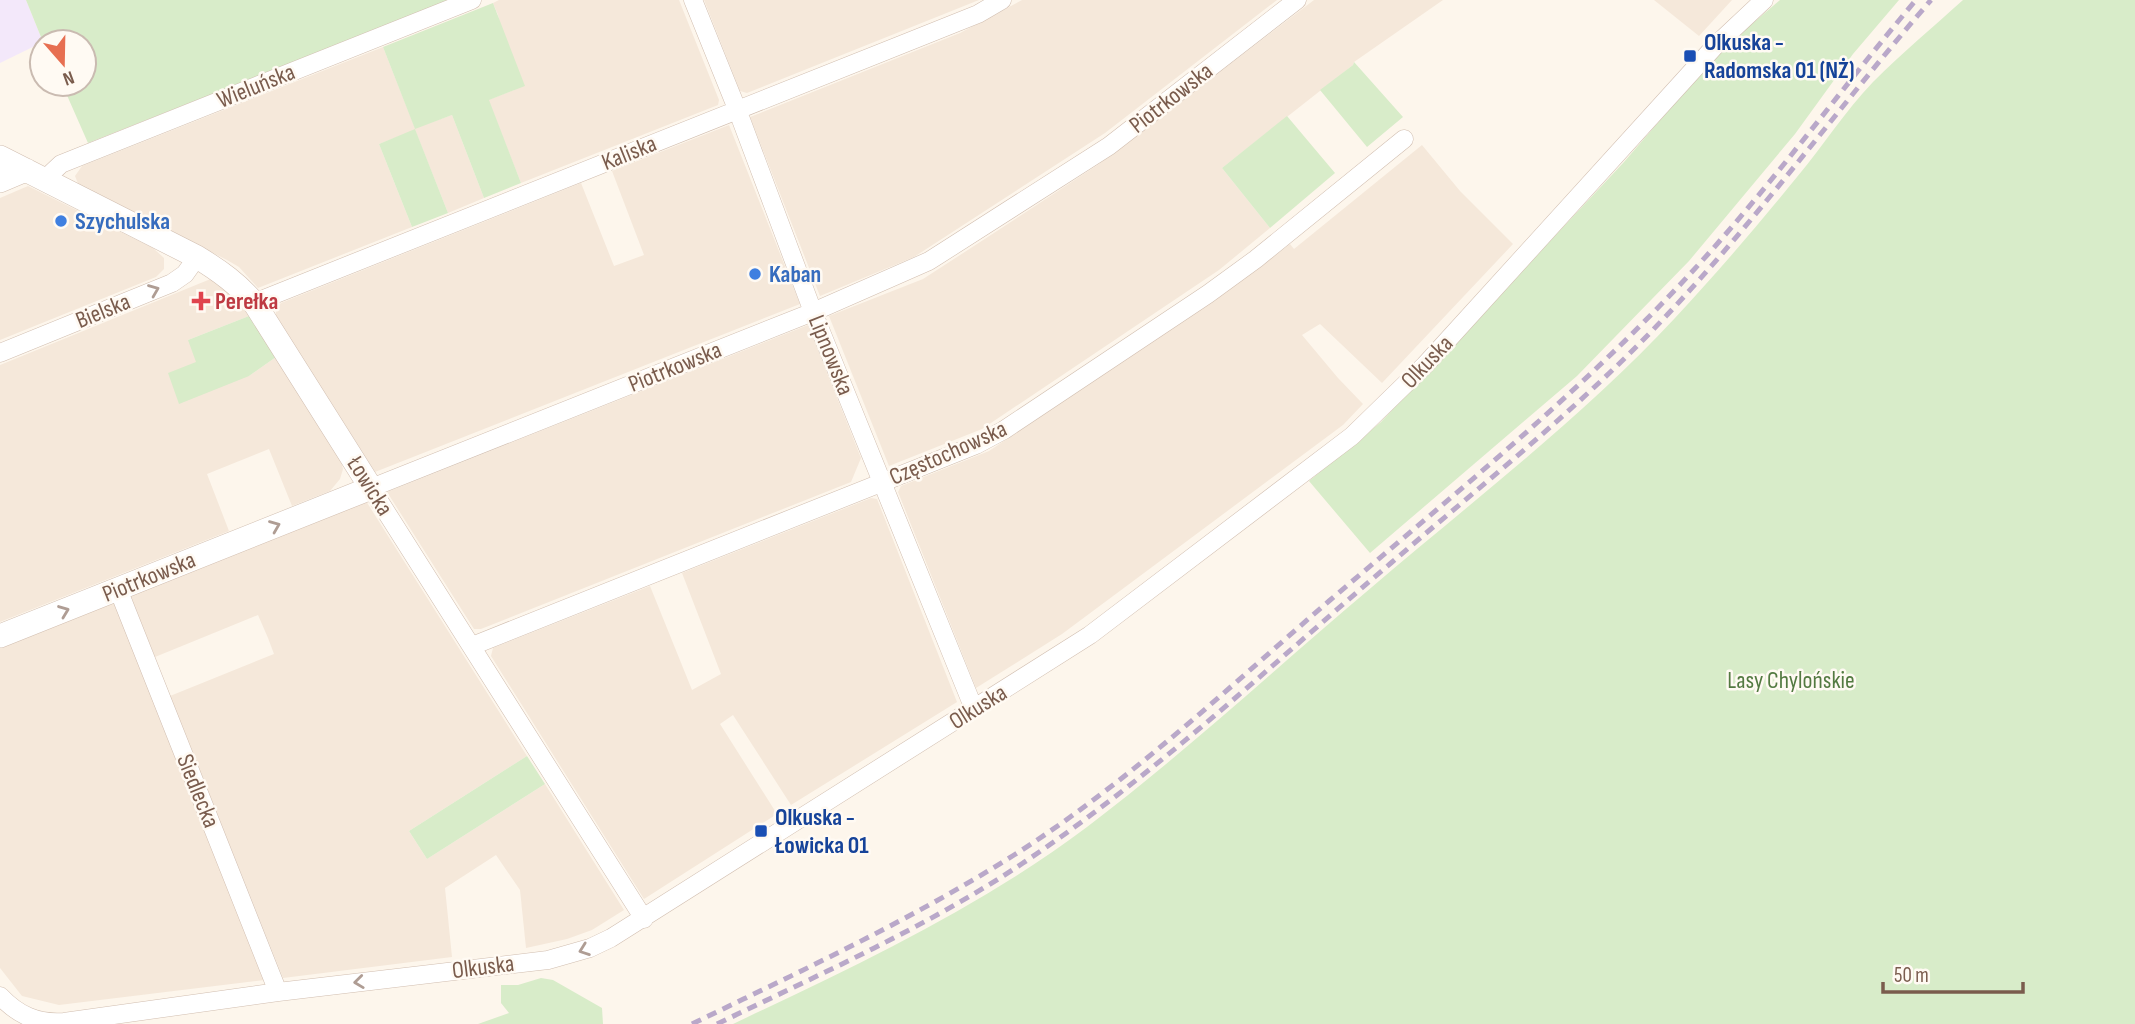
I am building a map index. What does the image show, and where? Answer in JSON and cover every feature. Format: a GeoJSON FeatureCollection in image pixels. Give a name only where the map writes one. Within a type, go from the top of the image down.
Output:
{"type":"FeatureCollection","features":[{"type":"Feature","properties":{"kind":"street","name":"Wieluńska"},"geometry":{"type":"LineString","coordinates":[[0,180],[35,175],[472,0]]}},
{"type":"Feature","properties":{"kind":"street","name":"Lipnowska"},"geometry":{"type":"LineString","coordinates":[[693,0],[813,312],[974,709]]}},
{"type":"Feature","properties":{"kind":"street","name":"Kaliska"},"geometry":{"type":"LineString","coordinates":[[255,304],[965,19],[1002,0]]}},
{"type":"Feature","properties":{"kind":"street","name":"Piotrkowska"},"geometry":{"type":"LineString","coordinates":[[0,636],[897,277],[953,247],[1109,146],[1297,0]]}},
{"type":"Feature","properties":{"kind":"street","name":"Olkuska"},"geometry":{"type":"LineString","coordinates":[[0,996],[12,1009],[24,1016],[50,1023],[278,992],[548,960],[590,948],[644,919],[1090,635],[1352,436],[1425,365],[1715,46],[1764,0]]}},
{"type":"Feature","properties":{"kind":"street","name":"Częstochowska"},"geometry":{"type":"LineString","coordinates":[[472,646],[976,445],[1015,423],[1256,259],[1404,139]]}},
{"type":"Feature","properties":{"kind":"street","name":"Łowicka"},"geometry":{"type":"LineString","coordinates":[[0,157],[197,257],[226,275],[255,304],[644,919]]}},
{"type":"Feature","properties":{"kind":"street","name":"Bielska"},"geometry":{"type":"LineString","coordinates":[[0,352],[172,284],[185,274],[197,257]]}},
{"type":"Feature","properties":{"kind":"street","name":"Siedlecka"},"geometry":{"type":"LineString","coordinates":[[118,589],[278,992]]}},
{"type":"Feature","properties":{"kind":"shaded area"},"geometry":{"type":"Polygon","coordinates":[[[0,0],[26,0],[37,28],[28,28],[28,49],[0,63],[0,0]]]}},
{"type":"Feature","properties":{"kind":"shaded area"},"geometry":{"type":"Polygon","coordinates":[[[499,0],[679,0],[719,100],[718,105],[521,183],[488,100],[514,90],[493,3],[499,0]]]}},
{"type":"Feature","properties":{"kind":"shaded area"},"geometry":{"type":"Polygon","coordinates":[[[704,0],[979,0],[747,93],[740,91],[704,0]]]}},
{"type":"Feature","properties":{"kind":"shaded area"},"geometry":{"type":"Polygon","coordinates":[[[1022,0],[1277,0],[1105,133],[914,257],[820,296],[750,117],[960,33],[1022,0]]]}},
{"type":"Feature","properties":{"kind":"shaded area"},"geometry":{"type":"Polygon","coordinates":[[[1314,0],[1443,0],[1354,62],[1222,168],[1270,228],[1219,270],[982,429],[889,466],[829,316],[923,279],[974,246],[1099,164],[1314,0]]]}},
{"type":"Feature","properties":{"kind":"shaded area"},"geometry":{"type":"Polygon","coordinates":[[[1654,0],[1732,0],[1699,36],[1654,0]]]}},
{"type":"Feature","properties":{"kind":"shaded area"},"geometry":{"type":"Polygon","coordinates":[[[383,47],[415,128],[452,115],[484,198],[448,213],[415,130],[379,144],[412,227],[258,288],[239,267],[227,260],[79,186],[75,176],[82,166],[383,47]]]}},
{"type":"Feature","properties":{"kind":"shaded area"},"geometry":{"type":"Polygon","coordinates":[[[729,125],[800,304],[375,472],[276,316],[276,308],[281,303],[581,183],[614,266],[644,255],[612,171],[729,125]]]}},
{"type":"Feature","properties":{"kind":"shaded area"},"geometry":{"type":"Polygon","coordinates":[[[1422,145],[1460,191],[1513,244],[1382,383],[1320,324],[1302,335],[1363,404],[1343,425],[1062,634],[976,688],[898,492],[901,486],[989,451],[1233,287],[1290,244],[1294,249],[1422,145]]]}},
{"type":"Feature","properties":{"kind":"shaded area"},"geometry":{"type":"Polygon","coordinates":[[[28,186],[153,248],[164,258],[164,269],[156,277],[0,340],[0,198],[28,186]]]}},
{"type":"Feature","properties":{"kind":"shaded area"},"geometry":{"type":"Polygon","coordinates":[[[213,278],[237,296],[249,316],[188,340],[249,376],[276,357],[341,461],[343,469],[340,479],[330,491],[292,506],[269,449],[207,474],[229,531],[0,622],[0,365],[213,278]]]}},
{"type":"Feature","properties":{"kind":"shaded area"},"geometry":{"type":"Polygon","coordinates":[[[808,325],[861,458],[851,482],[481,629],[474,629],[387,492],[808,325]]]}},
{"type":"Feature","properties":{"kind":"shaded area"},"geometry":{"type":"Polygon","coordinates":[[[871,498],[877,499],[957,702],[791,805],[733,715],[720,724],[777,814],[644,899],[491,656],[493,648],[650,586],[692,690],[721,674],[682,573],[871,498]]]}},
{"type":"Feature","properties":{"kind":"shaded area"},"geometry":{"type":"Polygon","coordinates":[[[366,501],[527,756],[409,831],[427,859],[545,784],[624,910],[592,930],[567,939],[526,948],[520,890],[496,855],[445,888],[452,957],[283,978],[170,696],[274,654],[268,638],[258,615],[155,657],[130,595],[366,501]]]}},
{"type":"Feature","properties":{"kind":"shaded area"},"geometry":{"type":"Polygon","coordinates":[[[115,601],[265,980],[59,1005],[22,996],[0,968],[0,647],[115,601]]]}},
{"type":"Feature","properties":{"kind":"green space"},"geometry":{"type":"Polygon","coordinates":[[[26,0],[451,0],[88,143],[68,98],[98,98],[98,28],[37,28],[26,0]]]}},
{"type":"Feature","properties":{"kind":"green space"},"geometry":{"type":"Polygon","coordinates":[[[1780,0],[1899,0],[1853,54],[1795,134],[1689,261],[1577,376],[1370,553],[1309,481],[1381,422],[1624,162],[1719,52],[1780,0]]]}},
{"type":"Feature","properties":{"kind":"green space","name":"Lasy Chylońskie"},"geometry":{"type":"Polygon","coordinates":[[[1963,0],[2135,0],[2135,1024],[733,1024],[915,934],[1003,884],[1087,827],[1160,769],[1528,457],[1640,354],[1722,266],[1873,82],[1963,0]]]}},
{"type":"Feature","properties":{"kind":"green space"},"geometry":{"type":"Polygon","coordinates":[[[493,3],[525,86],[489,100],[521,183],[484,198],[452,115],[415,129],[383,47],[493,3]]]}},
{"type":"Feature","properties":{"kind":"green space"},"geometry":{"type":"Polygon","coordinates":[[[1354,62],[1403,117],[1367,147],[1320,90],[1354,62]]]}},
{"type":"Feature","properties":{"kind":"green space"},"geometry":{"type":"Polygon","coordinates":[[[1287,116],[1335,173],[1270,228],[1222,168],[1287,116]]]}},
{"type":"Feature","properties":{"kind":"green space"},"geometry":{"type":"Polygon","coordinates":[[[415,129],[448,213],[412,227],[379,144],[415,129]]]}},
{"type":"Feature","properties":{"kind":"green space"},"geometry":{"type":"Polygon","coordinates":[[[249,316],[276,357],[249,376],[179,404],[168,373],[196,362],[188,340],[249,316]]]}},
{"type":"Feature","properties":{"kind":"green space"},"geometry":{"type":"Polygon","coordinates":[[[527,756],[545,784],[427,859],[409,831],[527,756]]]}},
{"type":"Feature","properties":{"kind":"green space"},"geometry":{"type":"Polygon","coordinates":[[[541,978],[553,980],[602,1008],[603,1024],[478,1024],[509,1013],[501,1003],[501,985],[518,985],[541,978]]]}},
{"type":"Feature","properties":{"kind":"railway"},"geometry":{"type":"LineString","coordinates":[[692,1024],[855,944],[975,879],[1056,827],[1176,734],[1514,443],[1647,319],[1748,208],[1916,0]]}},
{"type":"Feature","properties":{"kind":"railway"},"geometry":{"type":"LineString","coordinates":[[717,1024],[873,949],[987,886],[1072,829],[1212,718],[1533,442],[1635,348],[1702,277],[1931,0]]}},
{"type":"Feature","properties":{"kind":"place","name":"Olkuska - Radomska 01 (NŻ)"},"geometry":{"type":"Point","coordinates":[1690,56]}},
{"type":"Feature","properties":{"kind":"place","name":"Szychulska"},"geometry":{"type":"Point","coordinates":[61,221]}},
{"type":"Feature","properties":{"kind":"place","name":"Kaban"},"geometry":{"type":"Point","coordinates":[755,274]}},
{"type":"Feature","properties":{"kind":"place","name":"Perełka"},"geometry":{"type":"Point","coordinates":[201,301]}},
{"type":"Feature","properties":{"kind":"place","name":"Olkuska - Łowicka 01"},"geometry":{"type":"Point","coordinates":[761,831]}}]}
